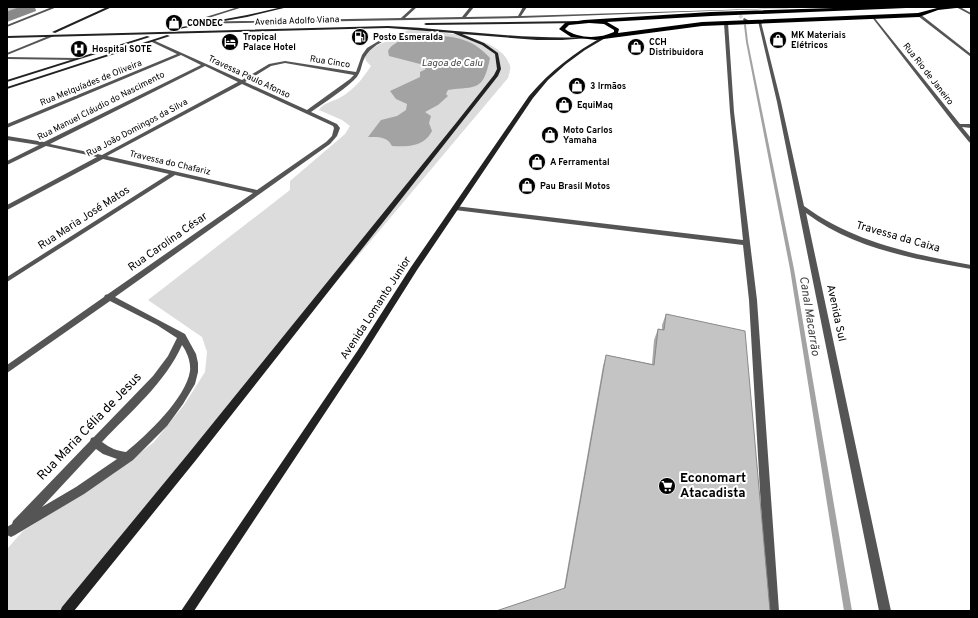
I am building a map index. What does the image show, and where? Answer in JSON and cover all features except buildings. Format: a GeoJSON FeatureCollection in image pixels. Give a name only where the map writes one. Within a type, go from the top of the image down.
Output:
{"type":"FeatureCollection","features":[{"type":"Feature","properties":{"kind":"highway"},"geometry":{"type":"LineString","coordinates":[[579,22],[596,22],[610,25],[617,30],[616,33],[609,37],[587,38],[570,35],[562,29],[567,24],[579,22],[711,14],[906,7]]}},
{"type":"Feature","properties":{"kind":"highway","name":"Avenida Lomanto Junior"},"geometry":{"type":"LineString","coordinates":[[609,37],[680,26],[746,20],[759,22],[919,15],[937,9],[963,7]]}},
{"type":"Feature","properties":{"kind":"main road"},"geometry":{"type":"LineString","coordinates":[[53,34],[110,7]]}},
{"type":"Feature","properties":{"kind":"main road"},"geometry":{"type":"LineString","coordinates":[[7,88],[193,28],[286,7]]}},
{"type":"Feature","properties":{"kind":"main road"},"geometry":{"type":"LineString","coordinates":[[172,29],[247,16]]}},
{"type":"Feature","properties":{"kind":"main road"},"geometry":{"type":"LineString","coordinates":[[220,22],[236,27]]}},
{"type":"Feature","properties":{"kind":"main road","name":"Avenida Adolfo Viana"},"geometry":{"type":"LineString","coordinates":[[7,37],[193,28],[579,22]]}},
{"type":"Feature","properties":{"kind":"main road"},"geometry":{"type":"LineString","coordinates":[[7,81],[187,23]]}},
{"type":"Feature","properties":{"kind":"main road"},"geometry":{"type":"LineString","coordinates":[[388,27],[393,34],[414,28]]}},
{"type":"Feature","properties":{"kind":"main road","name":"Avenida Adolfo Viana"},"geometry":{"type":"LineString","coordinates":[[7,34],[178,33],[388,27],[544,40],[587,38]]}},
{"type":"Feature","properties":{"kind":"main road"},"geometry":{"type":"LineString","coordinates":[[66,611],[197,451],[496,75],[499,69],[497,54],[477,41],[454,32]]}},
{"type":"Feature","properties":{"kind":"main road","name":"Avenida Lomanto Junior"},"geometry":{"type":"LineString","coordinates":[[187,611],[361,352],[414,269],[531,97],[548,76],[565,62],[609,37]]}},
{"type":"Feature","properties":{"kind":"main road"},"geometry":{"type":"LineString","coordinates":[[144,38],[154,39],[152,41]]}},
{"type":"Feature","properties":{"kind":"street"},"geometry":{"type":"LineString","coordinates":[[7,26],[55,7]]}},
{"type":"Feature","properties":{"kind":"street"},"geometry":{"type":"LineString","coordinates":[[187,23],[241,7]]}},
{"type":"Feature","properties":{"kind":"street"},"geometry":{"type":"LineString","coordinates":[[402,19],[415,7]]}},
{"type":"Feature","properties":{"kind":"street"},"geometry":{"type":"LineString","coordinates":[[463,18],[472,7]]}},
{"type":"Feature","properties":{"kind":"street"},"geometry":{"type":"LineString","coordinates":[[519,17],[525,7]]}},
{"type":"Feature","properties":{"kind":"street"},"geometry":{"type":"LineString","coordinates":[[595,7],[597,14]]}},
{"type":"Feature","properties":{"kind":"street"},"geometry":{"type":"LineString","coordinates":[[652,7],[656,12]]}},
{"type":"Feature","properties":{"kind":"street"},"geometry":{"type":"LineString","coordinates":[[187,23],[519,17],[733,11],[816,7]]}},
{"type":"Feature","properties":{"kind":"street"},"geometry":{"type":"LineString","coordinates":[[958,7],[971,14]]}},
{"type":"Feature","properties":{"kind":"street"},"geometry":{"type":"LineString","coordinates":[[919,15],[959,45],[971,56]]}},
{"type":"Feature","properties":{"kind":"street","name":"Rua Rio de Janeiro"},"geometry":{"type":"LineString","coordinates":[[872,17],[971,141]]}},
{"type":"Feature","properties":{"kind":"street","name":"Avenida Sul"},"geometry":{"type":"LineString","coordinates":[[759,22],[779,102],[802,207],[885,611]]}},
{"type":"Feature","properties":{"kind":"street"},"geometry":{"type":"LineString","coordinates":[[726,23],[732,112],[754,300],[773,611]]}},
{"type":"Feature","properties":{"kind":"street"},"geometry":{"type":"LineString","coordinates":[[7,54],[53,34]]}},
{"type":"Feature","properties":{"kind":"street"},"geometry":{"type":"LineString","coordinates":[[307,113],[358,74],[365,53],[376,44],[393,34]]}},
{"type":"Feature","properties":{"kind":"street","name":"Travessa Paulo Afonso"},"geometry":{"type":"LineString","coordinates":[[152,41],[335,125],[337,128]]}},
{"type":"Feature","properties":{"kind":"street"},"geometry":{"type":"LineString","coordinates":[[959,45],[965,46]]}},
{"type":"Feature","properties":{"kind":"street","name":"Rua Melquíades de Oliveira"},"geometry":{"type":"LineString","coordinates":[[7,126],[180,54]]}},
{"type":"Feature","properties":{"kind":"street"},"geometry":{"type":"LineString","coordinates":[[7,58],[76,59]]}},
{"type":"Feature","properties":{"kind":"street","name":"Rua Cinco"},"geometry":{"type":"LineString","coordinates":[[276,63],[288,63],[358,74]]}},
{"type":"Feature","properties":{"kind":"street","name":"Rua João Domingos da Silva"},"geometry":{"type":"LineString","coordinates":[[7,208],[276,63]]}},
{"type":"Feature","properties":{"kind":"street","name":"Rua Manuel Cláudio do Nascimento"},"geometry":{"type":"LineString","coordinates":[[7,163],[204,65]]}},
{"type":"Feature","properties":{"kind":"street"},"geometry":{"type":"LineString","coordinates":[[958,125],[971,126]]}},
{"type":"Feature","properties":{"kind":"street","name":"Rua Carolina César"},"geometry":{"type":"LineString","coordinates":[[7,370],[108,297],[328,143],[334,136],[337,128]]}},
{"type":"Feature","properties":{"kind":"street","name":"Travessa do Chafariz"},"geometry":{"type":"LineString","coordinates":[[7,138],[45,144],[258,192]]}},
{"type":"Feature","properties":{"kind":"street","name":"Rua Maria José Matos"},"geometry":{"type":"LineString","coordinates":[[7,280],[173,174]]}},
{"type":"Feature","properties":{"kind":"street","name":"Travessa da Caixa"},"geometry":{"type":"LineString","coordinates":[[802,207],[811,216],[835,229],[879,246],[971,267]]}},
{"type":"Feature","properties":{"kind":"street"},"geometry":{"type":"LineString","coordinates":[[455,208],[747,243]]}},
{"type":"Feature","properties":{"kind":"street"},"geometry":{"type":"LineString","coordinates":[[108,297],[182,336]]}},
{"type":"Feature","properties":{"kind":"street","name":"Rua Maria Célia de Jesus"},"geometry":{"type":"LineString","coordinates":[[9,533],[129,457],[150,438],[173,411],[189,386],[194,371],[193,358],[182,336]]}},
{"type":"Feature","properties":{"kind":"street","name":"Rua Maria Célia de Jesus"},"geometry":{"type":"LineString","coordinates":[[9,533],[95,441],[156,379],[174,353],[182,336]]}},
{"type":"Feature","properties":{"kind":"street"},"geometry":{"type":"LineString","coordinates":[[174,353],[181,348],[188,349]]}},
{"type":"Feature","properties":{"kind":"street"},"geometry":{"type":"LineString","coordinates":[[95,441],[102,449],[113,455],[129,457]]}},
{"type":"Feature","properties":{"kind":"shaded area"},"geometry":{"type":"Polygon","coordinates":[[[411,30],[467,37],[482,41],[495,47],[504,56],[510,66],[508,78],[59,611],[7,611],[7,549],[23,531],[113,474],[154,442],[184,405],[205,372],[207,352],[202,337],[148,300],[290,190],[290,181],[345,134],[350,126],[342,120],[319,110],[326,104],[346,94],[358,83],[371,66],[366,61],[365,57],[371,50],[404,32],[411,30]]]}},
{"type":"Feature","properties":{"kind":"water","name":"Lagoa de Calu"},"geometry":{"type":"Polygon","coordinates":[[[436,36],[459,38],[478,47],[484,52],[490,58],[485,77],[481,82],[472,87],[448,90],[446,94],[448,96],[438,105],[425,112],[431,116],[429,123],[432,131],[429,136],[420,143],[409,146],[392,146],[388,140],[379,137],[368,137],[381,120],[397,116],[406,110],[407,104],[396,99],[390,91],[420,77],[420,72],[426,69],[420,64],[389,56],[388,51],[397,42],[403,40],[417,37],[436,36]]]}},
{"type":"Feature","properties":{"kind":"waterway","name":"Canal Macarrão"},"geometry":{"type":"LineString","coordinates":[[745,25],[747,42],[792,269],[848,611]]}},
{"type":"Feature","properties":{"kind":"tunnel"},"geometry":{"type":"LineString","coordinates":[[735,12],[744,19]]}},
{"type":"Feature","properties":{"kind":"place","name":"CONDEC"},"geometry":{"type":"Point","coordinates":[174,23]}},
{"type":"Feature","properties":{"kind":"place","name":"Posto Esmeralda"},"geometry":{"type":"Point","coordinates":[360,37]}},
{"type":"Feature","properties":{"kind":"place","name":"MK Materiais Elétricos"},"geometry":{"type":"Point","coordinates":[778,40]}},
{"type":"Feature","properties":{"kind":"place","name":"Tropical Palace Hotel"},"geometry":{"type":"Point","coordinates":[230,42]}},
{"type":"Feature","properties":{"kind":"place","name":"CCH Distribuidora"},"geometry":{"type":"Point","coordinates":[636,47]}},
{"type":"Feature","properties":{"kind":"place","name":"Hospital SOTE"},"geometry":{"type":"Point","coordinates":[79,49]}},
{"type":"Feature","properties":{"kind":"place","name":"3 Irmãos"},"geometry":{"type":"Point","coordinates":[577,86]}},
{"type":"Feature","properties":{"kind":"place","name":"EquiMaq"},"geometry":{"type":"Point","coordinates":[564,105]}},
{"type":"Feature","properties":{"kind":"place","name":"Moto Carlos Yamaha"},"geometry":{"type":"Point","coordinates":[550,135]}},
{"type":"Feature","properties":{"kind":"place","name":"A Ferramental"},"geometry":{"type":"Point","coordinates":[537,162]}},
{"type":"Feature","properties":{"kind":"place","name":"Pau Brasil Motos"},"geometry":{"type":"Point","coordinates":[527,186]}},
{"type":"Feature","properties":{"kind":"place","name":"Economart Atacadista"},"geometry":{"type":"Point","coordinates":[667,486]}}]}
